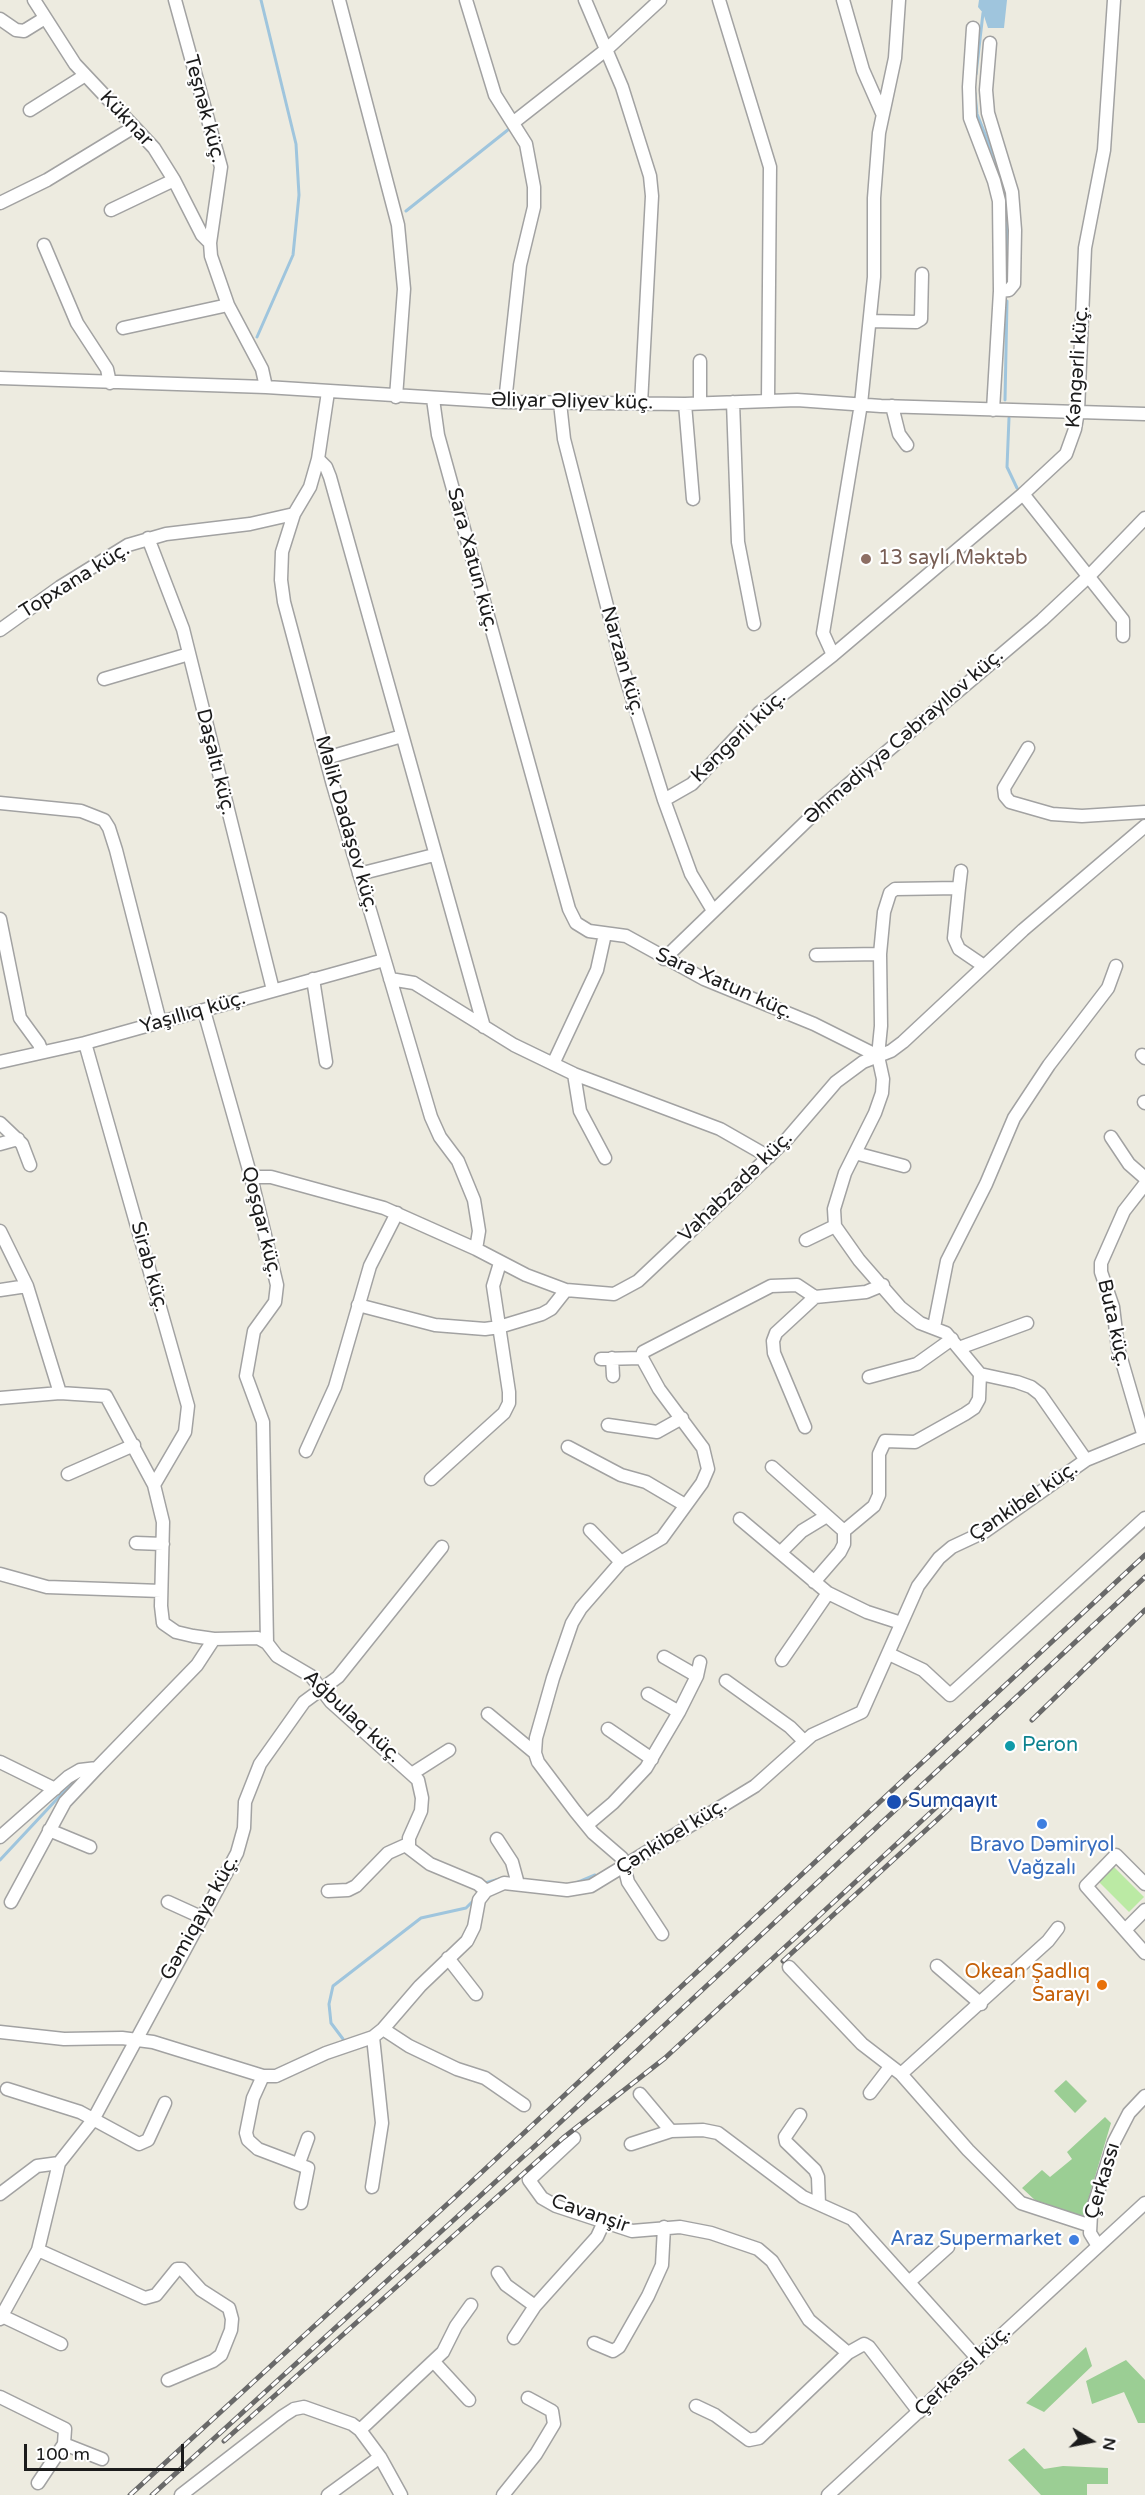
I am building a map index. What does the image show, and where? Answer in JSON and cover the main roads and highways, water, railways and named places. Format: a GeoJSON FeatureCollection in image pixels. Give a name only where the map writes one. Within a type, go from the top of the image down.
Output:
{"type":"FeatureCollection","features":[{"type":"Feature","properties":{"kind":"water"},"geometry":{"type":"Polygon","coordinates":[[[979,0],[1007,0],[1004,28],[988,28],[983,13],[978,7],[979,0]]]}},
{"type":"Feature","properties":{"kind":"waterway"},"geometry":{"type":"LineString","coordinates":[[257,337],[293,255],[299,195],[296,144],[261,0]]}},
{"type":"Feature","properties":{"kind":"waterway"},"geometry":{"type":"LineString","coordinates":[[976,74],[983,13]]}},
{"type":"Feature","properties":{"kind":"waterway"},"geometry":{"type":"LineString","coordinates":[[975,93],[977,114],[997,164],[1003,188],[1007,219],[1008,278]]}},
{"type":"Feature","properties":{"kind":"waterway"},"geometry":{"type":"LineString","coordinates":[[406,211],[509,129]]}},
{"type":"Feature","properties":{"kind":"waterway"},"geometry":{"type":"LineString","coordinates":[[1005,400],[1007,301]]}},
{"type":"Feature","properties":{"kind":"waterway"},"geometry":{"type":"LineString","coordinates":[[1009,418],[1007,467],[1017,488]]}},
{"type":"Feature","properties":{"kind":"waterway"},"geometry":{"type":"LineString","coordinates":[[0,1860],[71,1784]]}},
{"type":"Feature","properties":{"kind":"waterway"},"geometry":{"type":"LineString","coordinates":[[576,1883],[595,1875]]}},
{"type":"Feature","properties":{"kind":"waterway"},"geometry":{"type":"LineString","coordinates":[[485,1883],[503,1878]]}},
{"type":"Feature","properties":{"kind":"waterway"},"geometry":{"type":"LineString","coordinates":[[343,2039],[331,2023],[329,2004],[333,1986],[421,1918],[466,1908],[474,1900]]}},
{"type":"Feature","properties":{"kind":"railway"},"geometry":{"type":"LineString","coordinates":[[130,2495],[454,2198],[1145,1555]]}},
{"type":"Feature","properties":{"kind":"railway"},"geometry":{"type":"LineString","coordinates":[[152,2495],[537,2144],[1145,1577]]}},
{"type":"Feature","properties":{"kind":"railway"},"geometry":{"type":"LineString","coordinates":[[1032,1720],[1145,1610]]}},
{"type":"Feature","properties":{"kind":"railway"},"geometry":{"type":"LineString","coordinates":[[224,2441],[563,2138],[665,2058],[942,1802]]}},
{"type":"Feature","properties":{"kind":"railway"},"geometry":{"type":"LineString","coordinates":[[783,1961],[950,1808]]}},
{"type":"Feature","properties":{"kind":"place","name":"13 saylı Məktəb"},"geometry":{"type":"Point","coordinates":[866,559]}},
{"type":"Feature","properties":{"kind":"place","name":"Peron"},"geometry":{"type":"Point","coordinates":[1010,1746]}},
{"type":"Feature","properties":{"kind":"place","name":"Sumqayıt"},"geometry":{"type":"Point","coordinates":[894,1802]}},
{"type":"Feature","properties":{"kind":"place","name":"Bravo Dəmiryol Vağzalı"},"geometry":{"type":"Point","coordinates":[1042,1824]}},
{"type":"Feature","properties":{"kind":"place","name":"Okean Şadlıq Sarayı"},"geometry":{"type":"Point","coordinates":[1102,1985]}},
{"type":"Feature","properties":{"kind":"place","name":"Araz Supermarket"},"geometry":{"type":"Point","coordinates":[1074,2240]}}]}
